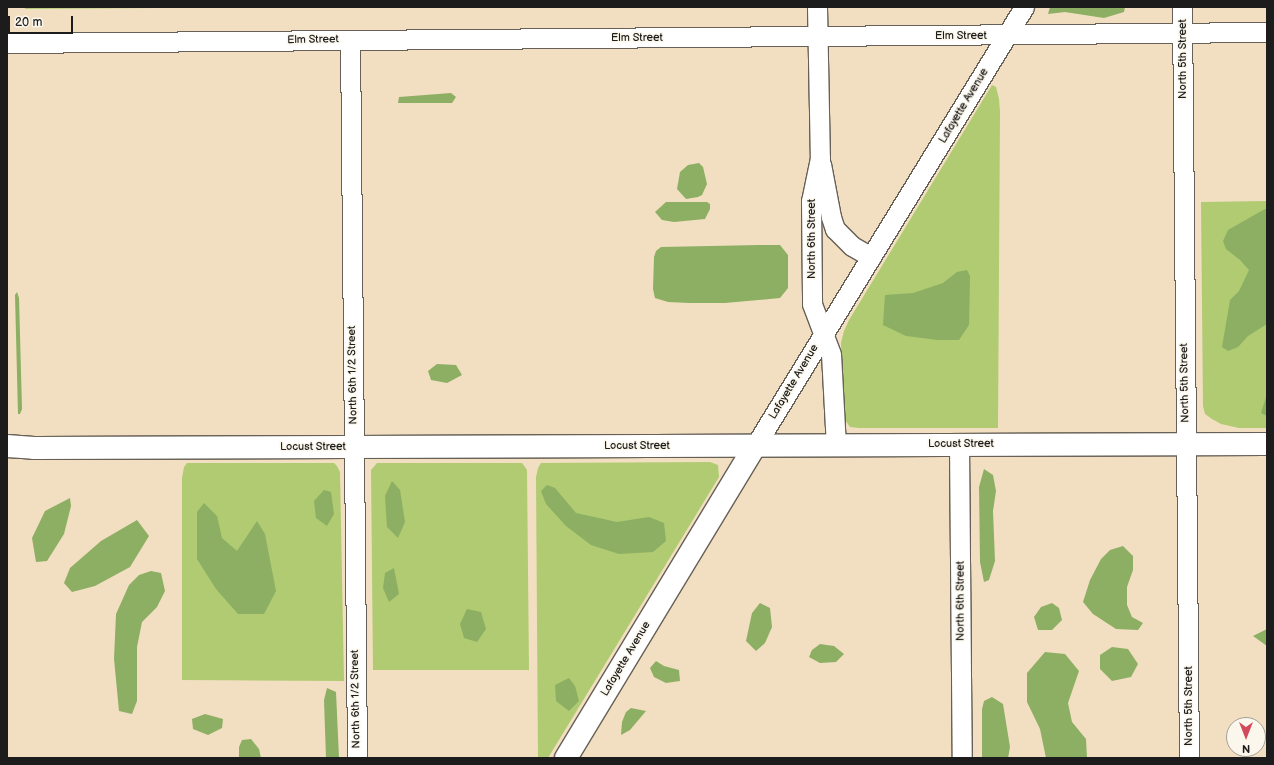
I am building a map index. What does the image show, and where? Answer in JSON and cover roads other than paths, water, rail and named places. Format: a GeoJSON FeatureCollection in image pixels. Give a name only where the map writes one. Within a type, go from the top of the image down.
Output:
{"type":"FeatureCollection","features":[{"type":"Feature","properties":{"kind":"street","name":"North 6th Street"},"geometry":{"type":"LineString","coordinates":[[817,7],[820,158],[811,201],[812,304],[831,354],[836,445]]}},
{"type":"Feature","properties":{"kind":"street","name":"Lafayette Avenue"},"geometry":{"type":"LineString","coordinates":[[566,758],[823,334],[1024,7]]}},
{"type":"Feature","properties":{"kind":"street","name":"North 5th Street"},"geometry":{"type":"LineString","coordinates":[[1182,7],[1189,758]]}},
{"type":"Feature","properties":{"kind":"street","name":"Elm Street"},"geometry":{"type":"LineString","coordinates":[[7,42],[1006,36],[1267,32]]}},
{"type":"Feature","properties":{"kind":"street","name":"North 6th 1/2 Street"},"geometry":{"type":"LineString","coordinates":[[350,40],[356,758]]}},
{"type":"Feature","properties":{"kind":"street"},"geometry":{"type":"LineString","coordinates":[[820,158],[831,217],[835,229],[852,246],[871,257]]}},
{"type":"Feature","properties":{"kind":"street","name":"North 6th Street"},"geometry":{"type":"LineString","coordinates":[[959,444],[962,758]]}},
{"type":"Feature","properties":{"kind":"street","name":"Locust Street"},"geometry":{"type":"LineString","coordinates":[[7,446],[34,448],[1267,444]]}}]}
